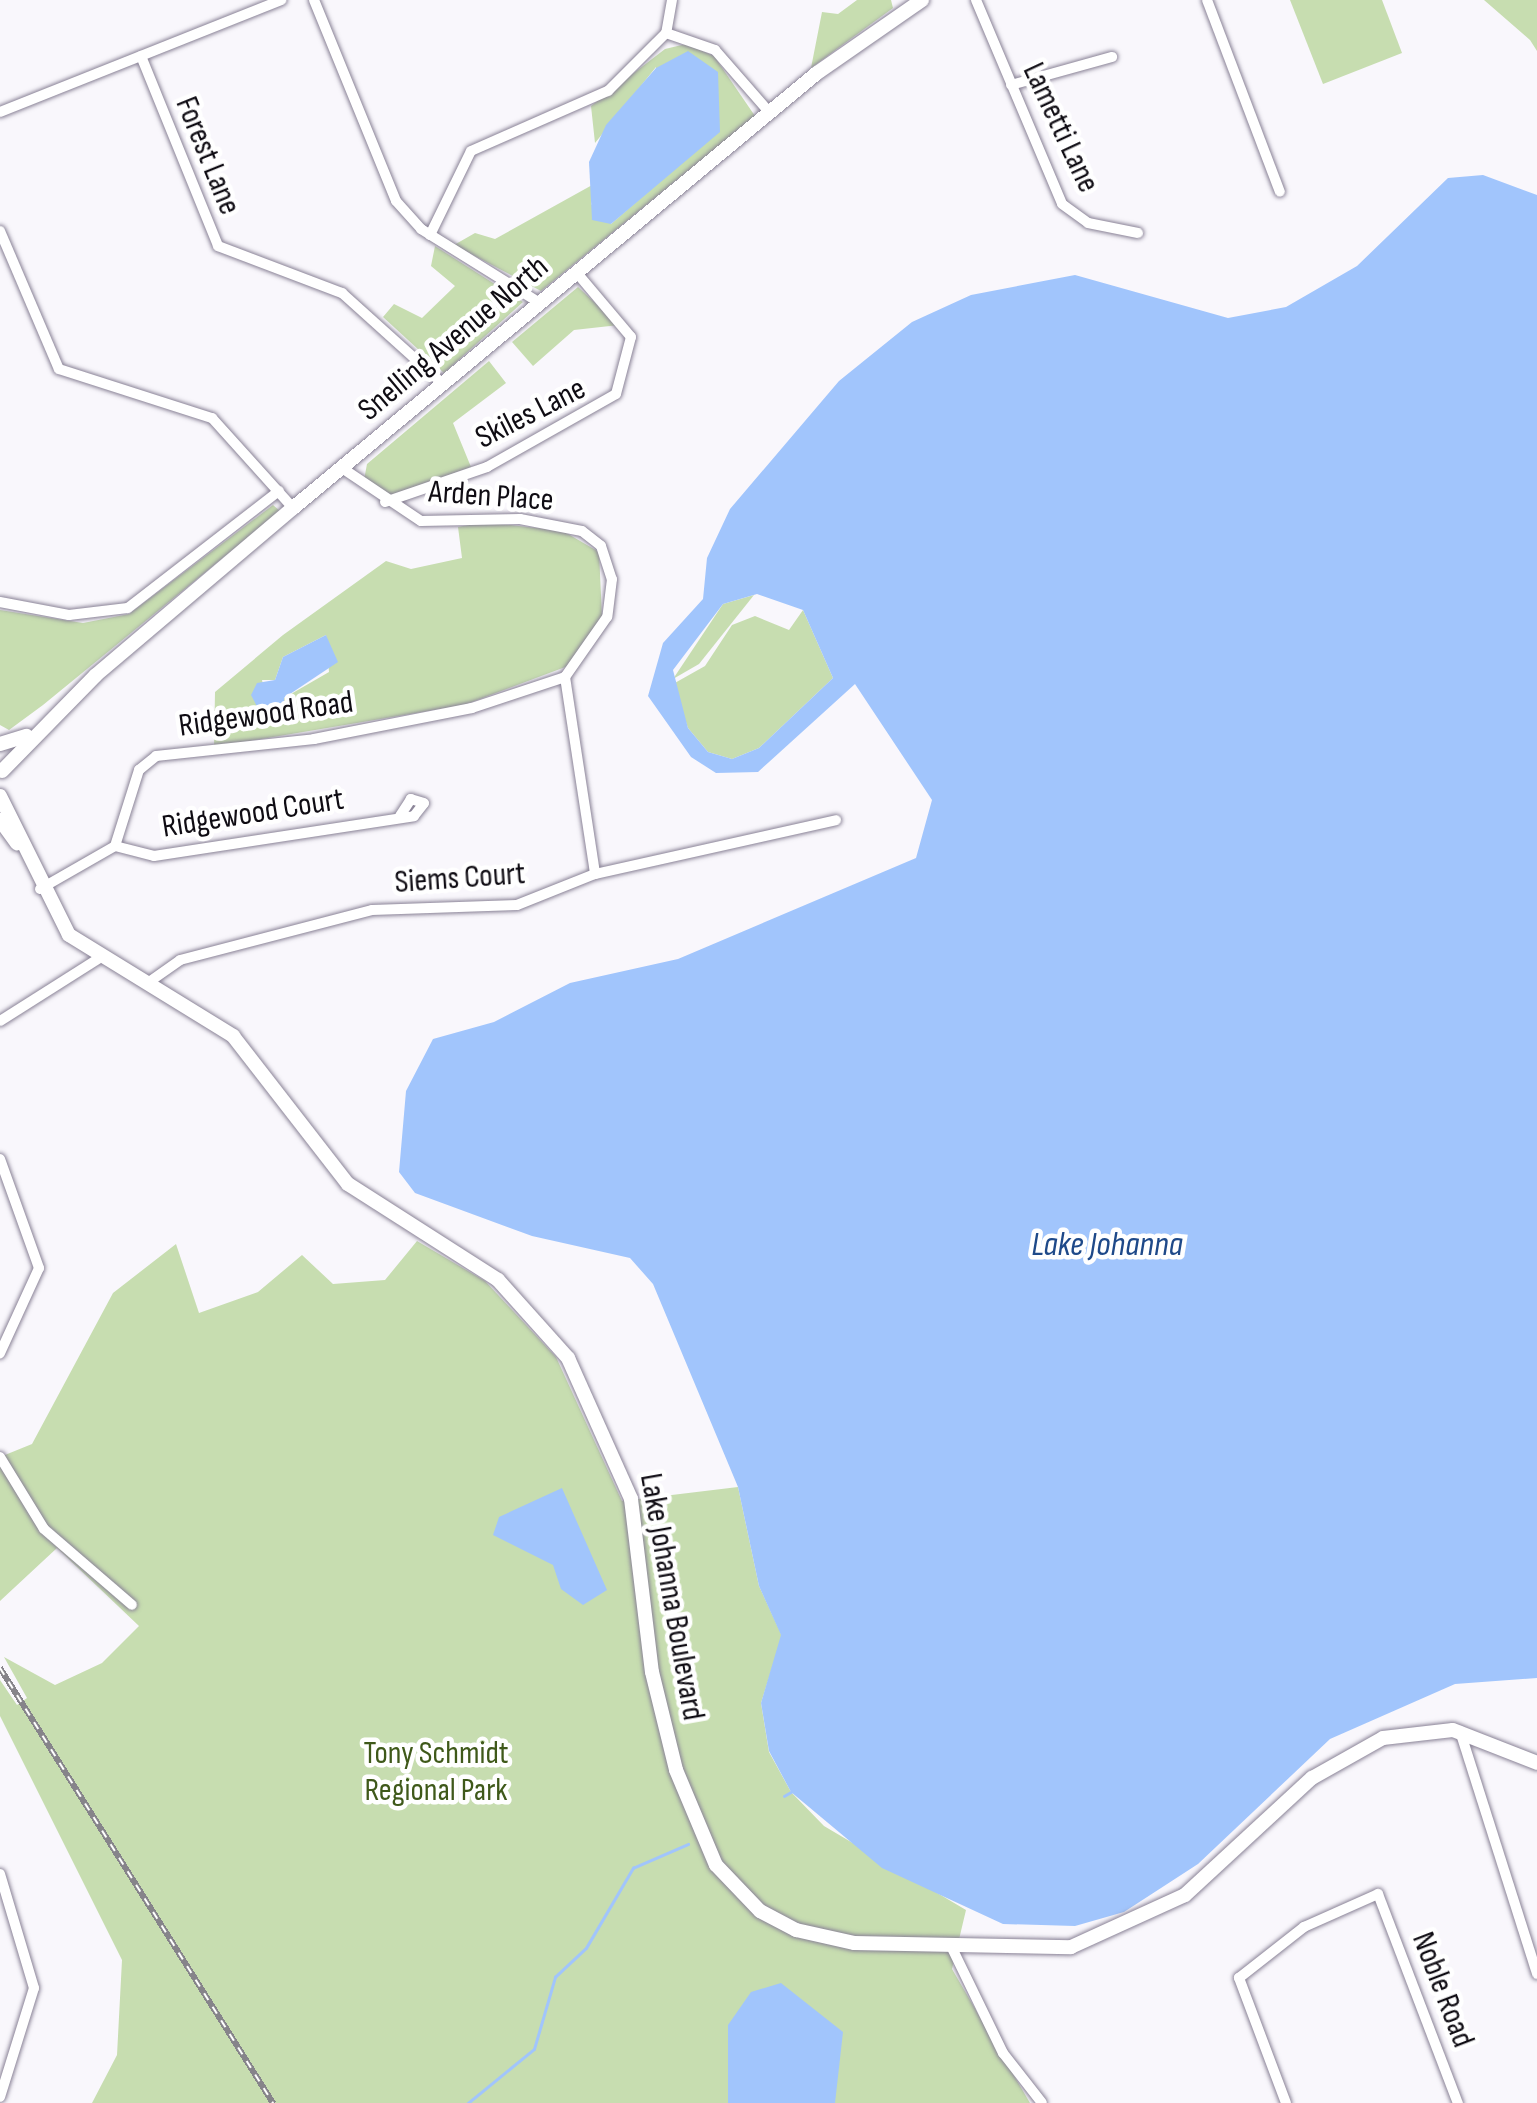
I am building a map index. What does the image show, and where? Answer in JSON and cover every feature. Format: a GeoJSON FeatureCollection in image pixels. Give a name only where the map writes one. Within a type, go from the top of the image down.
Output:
{"type":"FeatureCollection","features":[{"type":"Feature","properties":{"kind":"street"},"geometry":{"type":"LineString","coordinates":[[0,112],[282,0]]}},
{"type":"Feature","properties":{"kind":"street"},"geometry":{"type":"LineString","coordinates":[[314,0],[386,185],[430,235],[540,303]]}},
{"type":"Feature","properties":{"kind":"street"},"geometry":{"type":"LineString","coordinates":[[430,235],[472,152],[608,92],[666,34],[672,0]]}},
{"type":"Feature","properties":{"kind":"street","name":"Snelling Avenue North"},"geometry":{"type":"LineString","coordinates":[[1,774],[32,734],[294,508],[770,114],[922,0]]}},
{"type":"Feature","properties":{"kind":"street","name":"Lametti Lane"},"geometry":{"type":"LineString","coordinates":[[976,0],[1062,204],[1088,223],[1138,232]]}},
{"type":"Feature","properties":{"kind":"street"},"geometry":{"type":"LineString","coordinates":[[1206,0],[1280,192]]}},
{"type":"Feature","properties":{"kind":"street"},"geometry":{"type":"LineString","coordinates":[[666,34],[716,50],[770,114]]}},
{"type":"Feature","properties":{"kind":"street","name":"Forest Lane"},"geometry":{"type":"LineString","coordinates":[[141,56],[218,246],[342,293],[442,384]]}},
{"type":"Feature","properties":{"kind":"street"},"geometry":{"type":"LineString","coordinates":[[1010,85],[1112,56]]}},
{"type":"Feature","properties":{"kind":"street"},"geometry":{"type":"LineString","coordinates":[[0,231],[59,369],[212,418],[294,508]]}},
{"type":"Feature","properties":{"kind":"street","name":"Skiles Lane"},"geometry":{"type":"LineString","coordinates":[[385,502],[487,467],[616,394],[630,336],[576,273]]}},
{"type":"Feature","properties":{"kind":"street","name":"Arden Place"},"geometry":{"type":"LineString","coordinates":[[342,468],[385,502],[422,520],[520,519],[596,540],[612,598],[588,653],[565,677]]}},
{"type":"Feature","properties":{"kind":"street"},"geometry":{"type":"LineString","coordinates":[[0,602],[69,615],[128,608],[279,491]]}},
{"type":"Feature","properties":{"kind":"street"},"geometry":{"type":"LineString","coordinates":[[565,677],[595,874]]}},
{"type":"Feature","properties":{"kind":"street","name":"Ridgewood Road"},"geometry":{"type":"LineString","coordinates":[[115,846],[139,770],[156,756],[314,738],[472,708],[565,677]]}},
{"type":"Feature","properties":{"kind":"street","name":"Snelling Avenue North"},"geometry":{"type":"LineString","coordinates":[[0,744],[32,734]]}},
{"type":"Feature","properties":{"kind":"street"},"geometry":{"type":"LineString","coordinates":[[0,752],[1,774]]}},
{"type":"Feature","properties":{"kind":"street","name":"Lake Johanna Boulevard"},"geometry":{"type":"LineString","coordinates":[[0,796],[40,889],[98,960],[150,982],[232,1036],[360,1195],[498,1280],[568,1358],[632,1499],[664,1729],[698,1832],[728,1881],[810,1935],[952,1948],[1046,1950],[1116,1932],[1196,1887],[1334,1762],[1410,1729],[1460,1731],[1537,1764]]}},
{"type":"Feature","properties":{"kind":"street","name":"Ridgewood Court"},"geometry":{"type":"LineString","coordinates":[[115,846],[154,856],[400,816]]}},
{"type":"Feature","properties":{"kind":"street","name":"Lake Johanna Boulevard"},"geometry":{"type":"LineString","coordinates":[[0,820],[24,851]]}},
{"type":"Feature","properties":{"kind":"street","name":"Siems Court"},"geometry":{"type":"LineString","coordinates":[[150,982],[180,960],[358,914],[517,905],[595,874],[836,820]]}},
{"type":"Feature","properties":{"kind":"street"},"geometry":{"type":"LineString","coordinates":[[40,889],[115,846]]}},
{"type":"Feature","properties":{"kind":"street"},"geometry":{"type":"LineString","coordinates":[[0,1021],[98,960]]}},
{"type":"Feature","properties":{"kind":"street"},"geometry":{"type":"LineString","coordinates":[[0,1159],[39,1268],[0,1353]]}},
{"type":"Feature","properties":{"kind":"street"},"geometry":{"type":"LineString","coordinates":[[0,1457],[33,1517],[132,1605]]}},
{"type":"Feature","properties":{"kind":"street"},"geometry":{"type":"LineString","coordinates":[[1460,1731],[1498,1875],[1537,1974]]}},
{"type":"Feature","properties":{"kind":"street"},"geometry":{"type":"LineString","coordinates":[[0,1874],[5,1906],[34,2005],[0,2096]]}},
{"type":"Feature","properties":{"kind":"street","name":"Noble Road"},"geometry":{"type":"LineString","coordinates":[[1286,2103],[1239,1978],[1304,1927],[1378,1894],[1458,2103]]}},
{"type":"Feature","properties":{"kind":"street"},"geometry":{"type":"LineString","coordinates":[[952,1948],[1003,2053],[1042,2103]]}},
{"type":"Feature","properties":{"kind":"green space"},"geometry":{"type":"Polygon","coordinates":[[[857,0],[891,0],[893,8],[811,68],[822,12],[838,14],[857,0]]]}},
{"type":"Feature","properties":{"kind":"green space"},"geometry":{"type":"Polygon","coordinates":[[[1290,0],[1382,0],[1402,53],[1323,84],[1290,0]]]}},
{"type":"Feature","properties":{"kind":"green space"},"geometry":{"type":"Polygon","coordinates":[[[1484,0],[1537,0],[1537,51],[1530,40],[1484,0]]]}},
{"type":"Feature","properties":{"kind":"green space"},"geometry":{"type":"Polygon","coordinates":[[[686,44],[714,56],[755,116],[541,291],[454,245],[475,233],[495,239],[594,184],[591,204],[611,224],[651,189],[656,67],[595,143],[591,106],[665,49],[686,44]]]}},
{"type":"Feature","properties":{"kind":"green space"},"geometry":{"type":"Polygon","coordinates":[[[435,246],[523,302],[444,373],[383,317],[394,304],[422,318],[455,286],[431,266],[435,246]]]}},
{"type":"Feature","properties":{"kind":"green space"},"geometry":{"type":"Polygon","coordinates":[[[578,287],[619,325],[574,330],[533,366],[512,342],[578,287]]]}},
{"type":"Feature","properties":{"kind":"green space"},"geometry":{"type":"Polygon","coordinates":[[[489,361],[506,383],[453,423],[471,467],[391,496],[364,480],[367,464],[489,361]]]}},
{"type":"Feature","properties":{"kind":"green space"},"geometry":{"type":"Polygon","coordinates":[[[273,505],[280,511],[43,705],[9,730],[0,725],[0,610],[83,623],[129,614],[273,505]]]}},
{"type":"Feature","properties":{"kind":"green space"},"geometry":{"type":"Polygon","coordinates":[[[484,522],[563,531],[599,552],[602,617],[568,666],[464,705],[214,747],[215,692],[283,635],[386,561],[411,569],[462,558],[458,527],[484,522]],[[326,635],[283,657],[275,680],[262,680],[271,721],[284,719],[284,698],[329,672],[326,635]]]}},
{"type":"Feature","properties":{"kind":"green space"},"geometry":{"type":"Polygon","coordinates":[[[754,595],[699,664],[673,679],[723,604],[754,595]]]}},
{"type":"Feature","properties":{"kind":"green space"},"geometry":{"type":"Polygon","coordinates":[[[803,610],[833,678],[759,748],[732,759],[708,752],[688,728],[673,684],[705,666],[732,625],[755,616],[789,630],[803,610]]]}},
{"type":"Feature","properties":{"kind":"green space","name":"Tony Schmidt Regional Park"},"geometry":{"type":"Polygon","coordinates":[[[417,1241],[485,1281],[556,1357],[622,1501],[738,1487],[759,1586],[782,1636],[761,1703],[769,1752],[791,1792],[824,1826],[966,1910],[952,1969],[1030,2103],[92,2103],[117,2055],[122,1960],[0,1716],[0,1680],[17,1705],[27,1698],[4,1657],[55,1685],[102,1663],[139,1626],[57,1548],[0,1601],[0,1457],[32,1444],[113,1293],[176,1244],[199,1313],[258,1292],[302,1255],[333,1284],[385,1280],[417,1241]]]}},
{"type":"Feature","properties":{"kind":"water"},"geometry":{"type":"Polygon","coordinates":[[[688,51],[718,72],[720,132],[611,224],[592,220],[589,162],[606,125],[656,68],[688,51]]]}},
{"type":"Feature","properties":{"kind":"water","name":"Lake Johanna"},"geometry":{"type":"Polygon","coordinates":[[[1483,175],[1537,195],[1537,1678],[1455,1684],[1330,1739],[1198,1864],[1124,1912],[1075,1926],[1003,1924],[882,1868],[791,1792],[769,1751],[761,1703],[781,1635],[759,1586],[738,1487],[653,1284],[630,1258],[532,1236],[415,1193],[399,1172],[406,1091],[433,1039],[494,1022],[570,983],[678,959],[916,858],[932,800],[855,684],[758,772],[716,773],[691,757],[648,696],[663,643],[703,599],[707,558],[730,509],[839,381],[912,322],[971,295],[1075,275],[1228,318],[1286,307],[1357,266],[1448,178],[1483,175]],[[757,594],[723,604],[673,670],[688,728],[708,752],[732,759],[759,748],[833,678],[803,610],[757,594]]]}},
{"type":"Feature","properties":{"kind":"water"},"geometry":{"type":"Polygon","coordinates":[[[326,635],[338,662],[284,698],[284,719],[263,718],[251,695],[257,683],[275,680],[283,657],[326,635]]]}},
{"type":"Feature","properties":{"kind":"water"},"geometry":{"type":"Polygon","coordinates":[[[562,1488],[607,1590],[583,1605],[561,1589],[553,1565],[493,1535],[499,1517],[562,1488]]]}},
{"type":"Feature","properties":{"kind":"water"},"geometry":{"type":"Polygon","coordinates":[[[781,1983],[843,2032],[835,2103],[728,2103],[728,2025],[751,1992],[781,1983]]]}},
{"type":"Feature","properties":{"kind":"waterway"},"geometry":{"type":"LineString","coordinates":[[784,1796],[791,1792]]}},
{"type":"Feature","properties":{"kind":"waterway"},"geometry":{"type":"LineString","coordinates":[[468,2103],[534,2049],[555,1977],[586,1948],[633,1868],[688,1844]]}},
{"type":"Feature","properties":{"kind":"railway"},"geometry":{"type":"LineString","coordinates":[[0,1668],[273,2103]]}}]}
